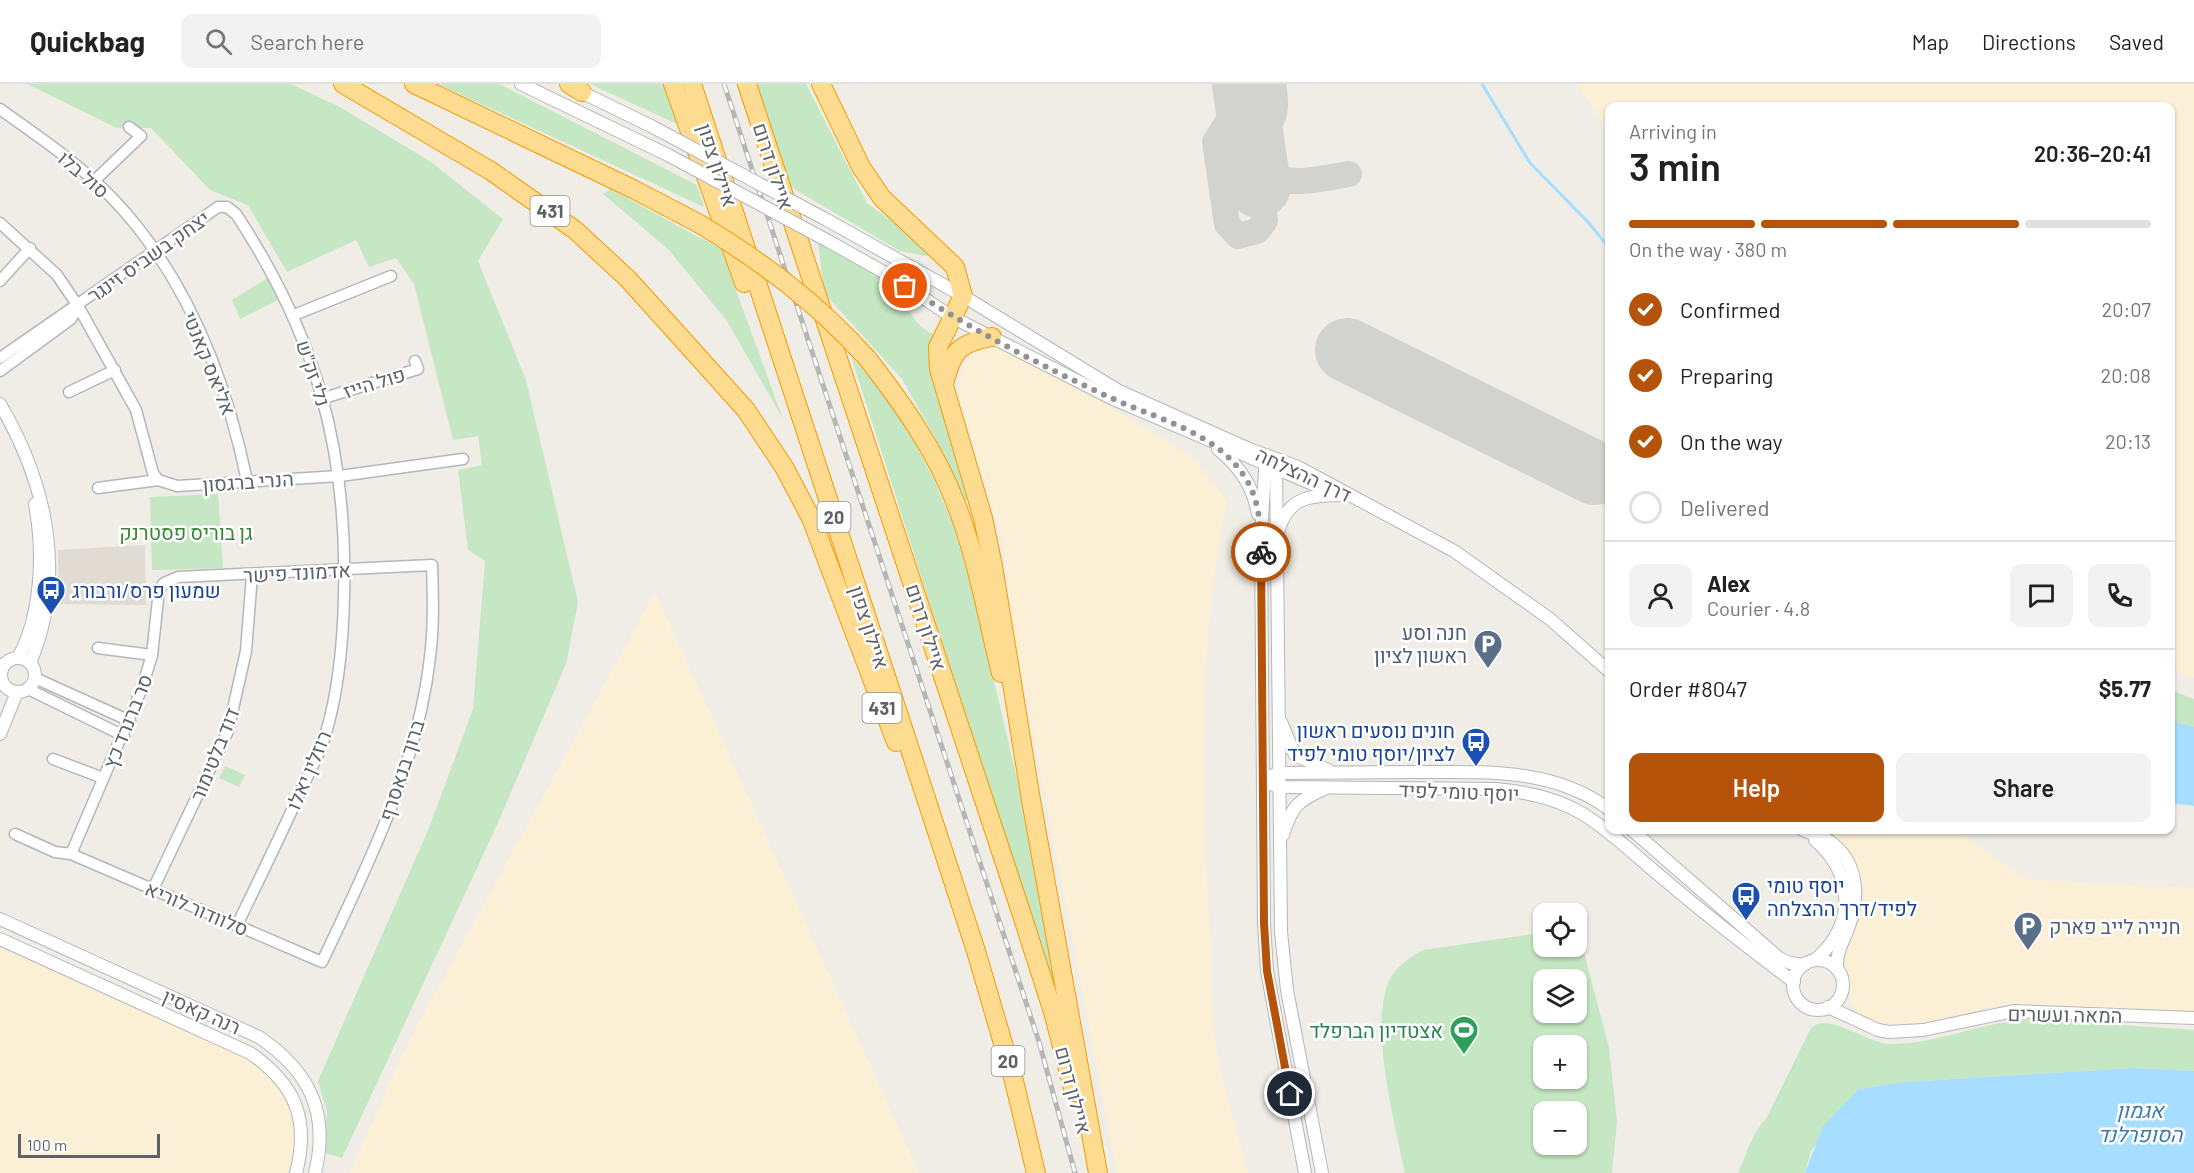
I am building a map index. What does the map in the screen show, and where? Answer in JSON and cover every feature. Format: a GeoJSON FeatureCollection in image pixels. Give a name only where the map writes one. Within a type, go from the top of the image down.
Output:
{"type":"FeatureCollection","features":[{"type":"Feature","properties":{"kind":"highway","name":"431"},"geometry":{"type":"LineString","coordinates":[[343,84],[492,171],[575,230],[628,279],[746,410],[784,467],[811,518],[976,951]]}},
{"type":"Feature","properties":{"kind":"highway"},"geometry":{"type":"LineString","coordinates":[[414,84],[698,223],[773,270],[810,301],[867,358],[925,441],[955,501],[978,579],[1032,800]]}},
{"type":"Feature","properties":{"kind":"highway"},"geometry":{"type":"LineString","coordinates":[[673,84],[791,411],[817,464]]}},
{"type":"Feature","properties":{"kind":"highway","name":"איילון צפון"},"geometry":{"type":"LineString","coordinates":[[692,84],[976,951],[1014,1081],[1036,1173]]}},
{"type":"Feature","properties":{"kind":"highway","name":"איילון דרום"},"geometry":{"type":"LineString","coordinates":[[747,84],[1040,969],[1098,1173]]}},
{"type":"Feature","properties":{"kind":"highway"},"geometry":{"type":"LineString","coordinates":[[821,84],[847,141],[877,190],[955,267],[963,296],[938,347],[939,369],[983,518],[1007,641],[1032,800],[1098,1173]]}},
{"type":"Feature","properties":{"kind":"highway"},"geometry":{"type":"LineString","coordinates":[[944,386],[951,357],[968,341],[992,337]]}},
{"type":"Feature","properties":{"kind":"street","name":"דרך ההצלחה"},"geometry":{"type":"LineString","coordinates":[[521,84],[669,155],[889,275],[952,317],[1111,398],[1209,440],[1271,462],[1298,467],[1391,517],[1454,551],[1499,581],[1573,637],[1605,667]]}},
{"type":"Feature","properties":{"kind":"street","name":"דרך ההצלחה"},"geometry":{"type":"LineString","coordinates":[[565,84],[651,126],[827,220],[963,296],[1119,391],[1391,517]]}},
{"type":"Feature","properties":{"kind":"street","name":"סול בלו"},"geometry":{"type":"LineString","coordinates":[[0,109],[69,158],[114,199],[157,251]]}},
{"type":"Feature","properties":{"kind":"street"},"geometry":{"type":"LineString","coordinates":[[94,182],[141,136],[129,127]]}},
{"type":"Feature","properties":{"kind":"street","name":"יצחק בשביס זינגר"},"geometry":{"type":"LineString","coordinates":[[0,358],[218,207]]}},
{"type":"Feature","properties":{"kind":"street","name":"נלי זק\"ש"},"geometry":{"type":"LineString","coordinates":[[218,207],[227,207],[236,214],[275,276],[294,315],[324,398],[340,476],[345,569]]}},
{"type":"Feature","properties":{"kind":"street"},"geometry":{"type":"LineString","coordinates":[[0,224],[30,248],[57,276],[78,306],[136,410],[153,473],[158,480]]}},
{"type":"Feature","properties":{"kind":"street"},"geometry":{"type":"LineString","coordinates":[[0,281],[30,248]]}},
{"type":"Feature","properties":{"kind":"street","name":"אליאס קאנטי"},"geometry":{"type":"LineString","coordinates":[[157,251],[201,333],[219,376],[235,426],[247,481]]}},
{"type":"Feature","properties":{"kind":"street"},"geometry":{"type":"LineString","coordinates":[[294,315],[392,276]]}},
{"type":"Feature","properties":{"kind":"street","name":"יצחק בשביס זינגר"},"geometry":{"type":"LineString","coordinates":[[0,371],[71,319],[78,306]]}},
{"type":"Feature","properties":{"kind":"street","name":"פול הייז"},"geometry":{"type":"LineString","coordinates":[[324,398],[417,369],[416,361]]}},
{"type":"Feature","properties":{"kind":"street"},"geometry":{"type":"LineString","coordinates":[[69,392],[115,370]]}},
{"type":"Feature","properties":{"kind":"street"},"geometry":{"type":"LineString","coordinates":[[0,404],[27,461],[45,512],[51,569],[48,605],[40,639],[24,661]]}},
{"type":"Feature","properties":{"kind":"street"},"geometry":{"type":"LineString","coordinates":[[1209,440],[1242,472],[1252,490],[1261,535]]}},
{"type":"Feature","properties":{"kind":"street","name":"הנרי ברגסון"},"geometry":{"type":"LineString","coordinates":[[98,488],[158,480],[177,486],[340,476],[463,459]]}},
{"type":"Feature","properties":{"kind":"street"},"geometry":{"type":"LineString","coordinates":[[1271,462],[1261,535],[1264,923],[1267,971],[1305,1173]]}},
{"type":"Feature","properties":{"kind":"street"},"geometry":{"type":"LineString","coordinates":[[1271,462],[1275,542],[1281,932],[1287,990],[1322,1173]]}},
{"type":"Feature","properties":{"kind":"street"},"geometry":{"type":"LineString","coordinates":[[1275,542],[1281,521],[1294,503],[1315,496],[1341,495]]}},
{"type":"Feature","properties":{"kind":"street","name":"אדמונד פישר"},"geometry":{"type":"LineString","coordinates":[[164,583],[178,577],[432,565]]}},
{"type":"Feature","properties":{"kind":"street","name":"ברוך בנאסרף"},"geometry":{"type":"LineString","coordinates":[[322,962],[374,851],[412,747],[430,658],[434,618],[432,565]]}},
{"type":"Feature","properties":{"kind":"street","name":"רוזלין יאלו"},"geometry":{"type":"LineString","coordinates":[[237,925],[325,736],[343,630],[345,569]]}},
{"type":"Feature","properties":{"kind":"street","name":"דוד בלטימור"},"geometry":{"type":"LineString","coordinates":[[153,889],[228,731],[246,651],[252,575]]}},
{"type":"Feature","properties":{"kind":"street","name":"סר ברנרד כץ"},"geometry":{"type":"LineString","coordinates":[[71,854],[130,721],[152,655],[159,590],[164,583]]}},
{"type":"Feature","properties":{"kind":"street"},"geometry":{"type":"LineString","coordinates":[[98,648],[152,655]]}},
{"type":"Feature","properties":{"kind":"street"},"geometry":{"type":"LineString","coordinates":[[0,699],[2,674],[10,660],[24,661]]}},
{"type":"Feature","properties":{"kind":"street"},"geometry":{"type":"LineString","coordinates":[[24,661],[34,678],[130,721]]}},
{"type":"Feature","properties":{"kind":"street"},"geometry":{"type":"LineString","coordinates":[[2,674],[23,691],[124,736]]}},
{"type":"Feature","properties":{"kind":"street"},"geometry":{"type":"LineString","coordinates":[[0,734],[23,691],[34,678]]}},
{"type":"Feature","properties":{"kind":"street"},"geometry":{"type":"LineString","coordinates":[[1277,712],[1290,748],[1295,755],[1332,772]]}},
{"type":"Feature","properties":{"kind":"street"},"geometry":{"type":"LineString","coordinates":[[53,759],[103,778]]}},
{"type":"Feature","properties":{"kind":"street","name":"יוסף טומי לפיד"},"geometry":{"type":"LineString","coordinates":[[1262,780],[1278,773],[1478,772],[1523,775],[1577,790],[1605,807]]}},
{"type":"Feature","properties":{"kind":"street","name":"יוסף טומי לפיד"},"geometry":{"type":"LineString","coordinates":[[1262,780],[1278,787],[1521,791],[1553,800],[1583,814],[1605,831]]}},
{"type":"Feature","properties":{"kind":"street"},"geometry":{"type":"LineString","coordinates":[[1280,845],[1290,813],[1297,803],[1327,787]]}},
{"type":"Feature","properties":{"kind":"street","name":"סלוודור לוריא"},"geometry":{"type":"LineString","coordinates":[[15,834],[56,852],[71,854],[322,962]]}},
{"type":"Feature","properties":{"kind":"street","name":"יוסף טומי לפיד"},"geometry":{"type":"LineString","coordinates":[[1609,834],[1718,925],[1794,982]]}},
{"type":"Feature","properties":{"kind":"street"},"geometry":{"type":"LineString","coordinates":[[1637,834],[1779,957],[1790,963],[1827,962],[1837,969],[1841,976],[1846,1004],[1866,1025]]}},
{"type":"Feature","properties":{"kind":"street"},"geometry":{"type":"LineString","coordinates":[[1808,834],[1837,864],[1845,887],[1846,901],[1840,926],[1834,939],[1797,972],[1794,990],[1803,1004],[1818,1009],[1828,1007],[1842,991]]}},
{"type":"Feature","properties":{"kind":"street"},"geometry":{"type":"LineString","coordinates":[[1814,834],[1828,840],[1839,849],[1854,877],[1856,902],[1837,954],[1837,969]]}},
{"type":"Feature","properties":{"kind":"street","name":"רנה קאסין"},"geometry":{"type":"LineString","coordinates":[[0,919],[259,1037],[279,1050],[305,1080],[315,1103],[321,1145],[315,1173]]}},
{"type":"Feature","properties":{"kind":"street","name":"רנה קאסין"},"geometry":{"type":"LineString","coordinates":[[0,939],[250,1053],[267,1065],[289,1090],[300,1117],[302,1144],[296,1173]]}},
{"type":"Feature","properties":{"kind":"street","name":"המאה ועשרים"},"geometry":{"type":"LineString","coordinates":[[1828,1007],[1866,1025],[1889,1032],[1923,1030],[2014,1011],[2194,1018]]}},
{"type":"Feature","properties":{"kind":"shaded area"},"geometry":{"type":"Polygon","coordinates":[[[145,545],[146,605],[59,604],[58,550],[145,545]]]}},
{"type":"Feature","properties":{"kind":"green space"},"geometry":{"type":"Polygon","coordinates":[[[27,84],[291,84],[340,107],[431,162],[503,219],[478,261],[526,380],[578,602],[566,664],[497,825],[342,1158],[322,1152],[327,1112],[318,1081],[429,828],[473,709],[485,561],[468,550],[458,470],[482,465],[478,436],[453,440],[414,284],[396,258],[369,267],[356,240],[287,272],[248,205],[210,190],[151,128],[117,128],[27,84]]]}},
{"type":"Feature","properties":{"kind":"green space"},"geometry":{"type":"Polygon","coordinates":[[[438,84],[499,84],[697,185],[704,207],[438,84]]]}},
{"type":"Feature","properties":{"kind":"green space"},"geometry":{"type":"Polygon","coordinates":[[[590,84],[663,84],[677,124],[590,84]]]}},
{"type":"Feature","properties":{"kind":"green space"},"geometry":{"type":"Polygon","coordinates":[[[755,84],[806,84],[867,203],[936,253],[926,256],[900,251],[789,186],[755,84]]]}},
{"type":"Feature","properties":{"kind":"green space"},"geometry":{"type":"Polygon","coordinates":[[[610,189],[721,249],[783,419],[727,321],[668,249],[603,194],[610,189]]]}},
{"type":"Feature","properties":{"kind":"green space"},"geometry":{"type":"Polygon","coordinates":[[[818,243],[865,267],[891,284],[903,297],[918,323],[935,335],[971,496],[965,502],[936,439],[902,379],[824,293],[818,243]]]}},
{"type":"Feature","properties":{"kind":"green space"},"geometry":{"type":"Polygon","coordinates":[[[269,277],[278,300],[240,319],[232,300],[269,277]]]}},
{"type":"Feature","properties":{"kind":"green space"},"geometry":{"type":"Polygon","coordinates":[[[851,356],[898,411],[935,482],[953,525],[973,592],[1058,952],[1071,1033],[1004,836],[851,356]]]}},
{"type":"Feature","properties":{"kind":"green space","name":"גן בוריס פסטרנק"},"geometry":{"type":"Polygon","coordinates":[[[218,494],[223,568],[152,570],[150,497],[218,494]]]}},
{"type":"Feature","properties":{"kind":"green space"},"geometry":{"type":"Polygon","coordinates":[[[2175,692],[2194,699],[2194,738],[2175,736],[2175,692]]]}},
{"type":"Feature","properties":{"kind":"green space"},"geometry":{"type":"Polygon","coordinates":[[[225,766],[245,775],[239,787],[219,778],[225,766]]]}},
{"type":"Feature","properties":{"kind":"green space","name":"אצטדיון הברפלד"},"geometry":{"type":"Polygon","coordinates":[[[1533,934],[1533,957],[1585,957],[1609,1047],[1617,1122],[1612,1173],[1405,1173],[1390,1103],[1382,1024],[1384,1000],[1389,981],[1395,971],[1423,950],[1533,934]]]}},
{"type":"Feature","properties":{"kind":"green space"},"geometry":{"type":"Polygon","coordinates":[[[2034,1019],[2194,1030],[2194,1071],[2134,1068],[1904,1082],[1859,1089],[1811,1151],[1805,1173],[1738,1173],[1753,1138],[1766,1119],[1811,1028],[1827,1023],[1879,1042],[1905,1044],[2016,1020],[2034,1019]]]}},
{"type":"Feature","properties":{"kind":"sand"},"geometry":{"type":"Polygon","coordinates":[[[1577,84],[2194,84],[2194,677],[2175,671],[2175,102],[1605,102],[1605,127],[1577,84]]]}},
{"type":"Feature","properties":{"kind":"sand"},"geometry":{"type":"Polygon","coordinates":[[[995,343],[1108,405],[1192,457],[1227,501],[1211,604],[1206,656],[1204,813],[1215,1040],[1225,1090],[1248,1173],[1117,1173],[1012,623],[1004,546],[959,394],[961,376],[967,361],[978,349],[995,343]]]}},
{"type":"Feature","properties":{"kind":"sand"},"geometry":{"type":"Polygon","coordinates":[[[655,592],[919,1173],[350,1173],[408,1043],[655,592]]]}},
{"type":"Feature","properties":{"kind":"sand"},"geometry":{"type":"Polygon","coordinates":[[[1823,834],[1960,834],[2023,877],[2041,881],[2194,888],[2194,1014],[2017,1005],[1981,1009],[1913,1025],[1886,1026],[1874,1023],[1860,1015],[1855,1009],[1843,967],[1845,951],[1861,913],[1864,898],[1863,884],[1860,872],[1853,860],[1823,834]]]}},
{"type":"Feature","properties":{"kind":"sand"},"geometry":{"type":"Polygon","coordinates":[[[0,947],[244,1057],[260,1069],[273,1080],[282,1093],[293,1120],[293,1153],[288,1173],[0,1173],[0,947]]]}},
{"type":"Feature","properties":{"kind":"water"},"geometry":{"type":"Polygon","coordinates":[[[2175,722],[2194,727],[2194,806],[2175,804],[2175,722]]]}},
{"type":"Feature","properties":{"kind":"water","name":"אגמון הסופרלנד"},"geometry":{"type":"Polygon","coordinates":[[[2134,1068],[2194,1071],[2194,1173],[1805,1173],[1823,1126],[1859,1089],[1904,1082],[2134,1068]]]}},
{"type":"Feature","properties":{"kind":"waterway"},"geometry":{"type":"LineString","coordinates":[[1482,84],[1530,163],[1588,222],[1605,243]]}},
{"type":"Feature","properties":{"kind":"taxiway"},"geometry":{"type":"LineString","coordinates":[[1273,84],[1274,114],[1269,125],[1264,129],[1268,163],[1274,175],[1282,179],[1305,181],[1349,174]]}},
{"type":"Feature","properties":{"kind":"taxiway"},"geometry":{"type":"LineString","coordinates":[[1246,93],[1215,142],[1227,224],[1238,236],[1257,231],[1265,221],[1259,186]]}},
{"type":"Feature","properties":{"kind":"runway"},"geometry":{"type":"LineString","coordinates":[[1244,84],[1259,186]]}},
{"type":"Feature","properties":{"kind":"runway"},"geometry":{"type":"LineString","coordinates":[[1347,350],[1595,473]]}},
{"type":"Feature","properties":{"kind":"railway"},"geometry":{"type":"LineString","coordinates":[[724,84],[1039,1042],[1075,1173]]}},
{"type":"Feature","properties":{"kind":"way so far"},"geometry":{"type":"LineString","coordinates":[[905,286],[952,317],[1071,378],[1111,398],[1209,440],[1242,472],[1252,490],[1259,517],[1261,552]]}},
{"type":"Feature","properties":{"kind":"place","name":"שמעון פרס/ורבורג"},"geometry":{"type":"Point","coordinates":[51,616]}},
{"type":"Feature","properties":{"kind":"place","name":"חנה וסע ראשון לציון"},"geometry":{"type":"Point","coordinates":[1488,670]}},
{"type":"Feature","properties":{"kind":"place","name":"חונים נוסעים ראשון לציון/יוסף טומי לפיד"},"geometry":{"type":"Point","coordinates":[1476,768]}},
{"type":"Feature","properties":{"kind":"place","name":"יוסף טומי לפיד/דרך ההצלחה"},"geometry":{"type":"Point","coordinates":[1746,922]}},
{"type":"Feature","properties":{"kind":"place","name":"חנייה לייב פארק"},"geometry":{"type":"Point","coordinates":[2028,952]}},
{"type":"Feature","properties":{"kind":"place","name":"אצטדיון הברפלד"},"geometry":{"type":"Point","coordinates":[1464,1056]}},
{"type":"Feature","properties":{"kind":"route"},"geometry":{"type":"LineString","coordinates":[[1261,552],[1264,923],[1267,971],[1290,1094]]}}]}
